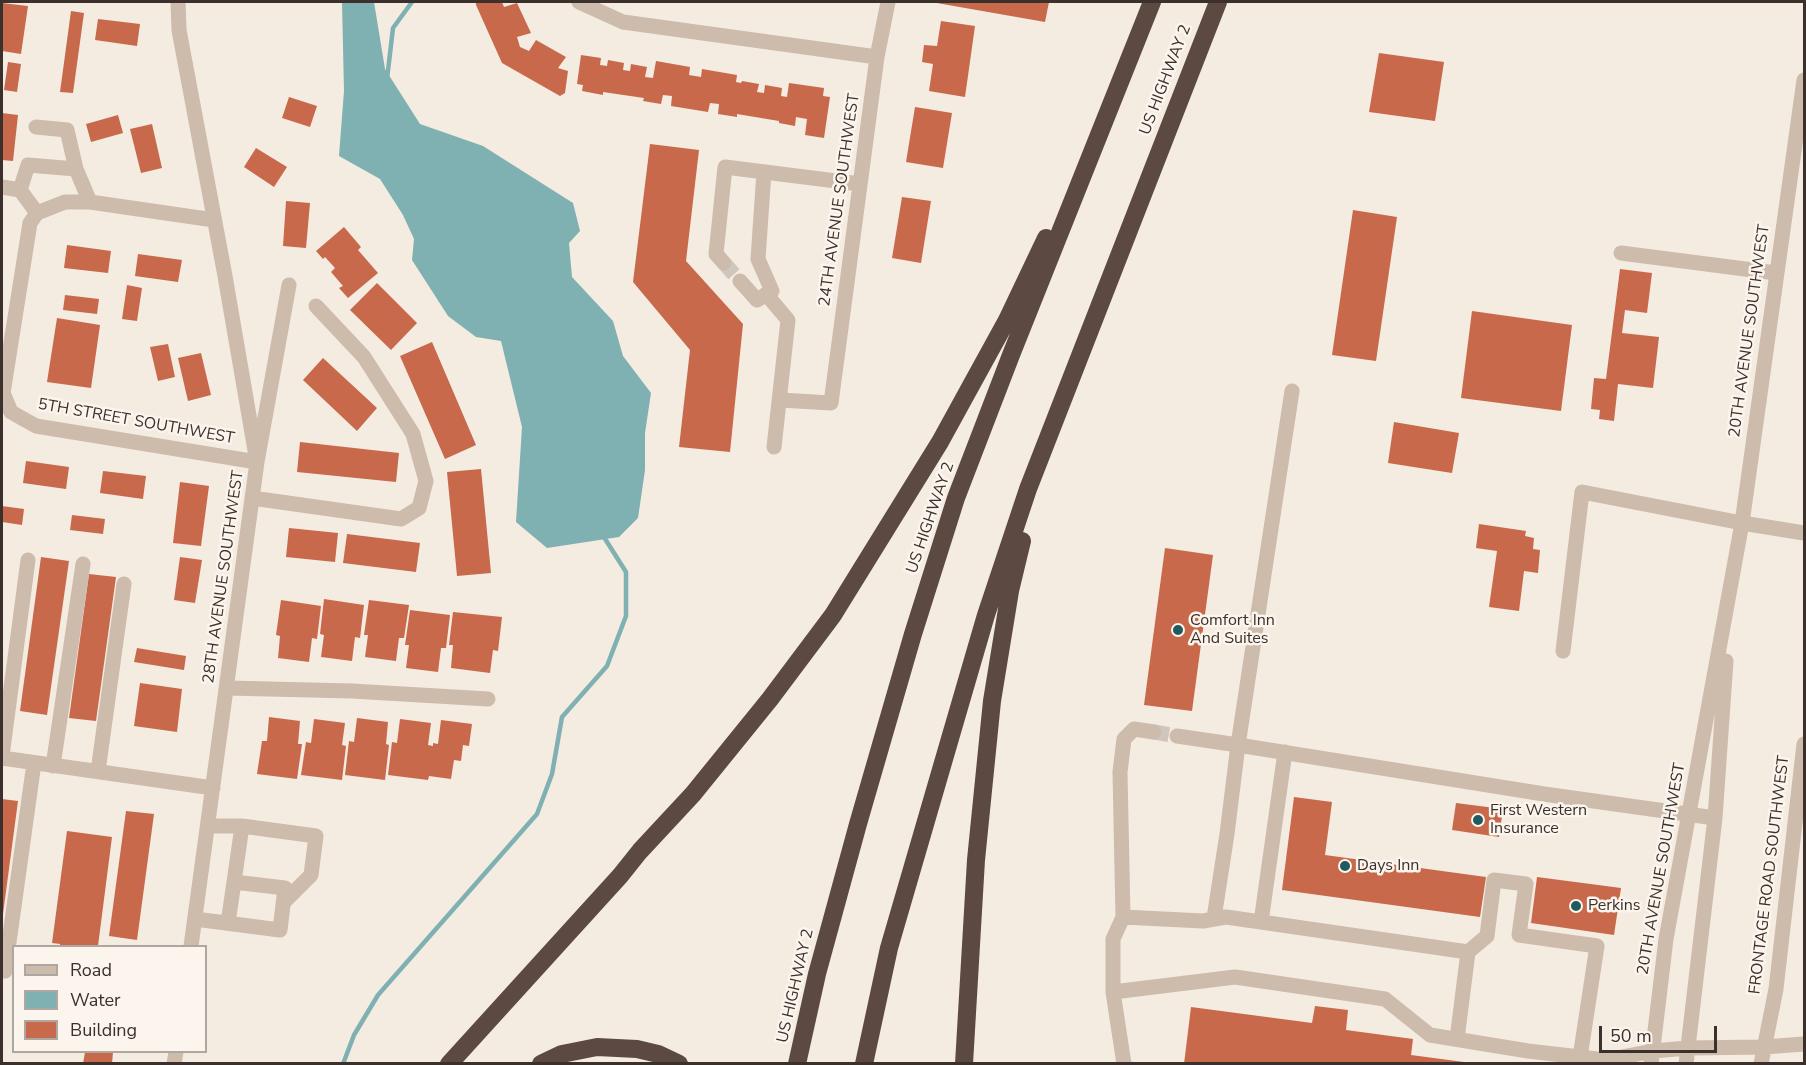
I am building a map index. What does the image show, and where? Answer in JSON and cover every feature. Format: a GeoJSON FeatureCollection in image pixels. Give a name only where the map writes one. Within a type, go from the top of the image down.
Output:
{"type":"FeatureCollection","features":[{"type":"Feature","properties":{"kind":"highway","name":"US HIGHWAY 2"},"geometry":{"type":"LineString","coordinates":[[798,1064],[817,974],[855,836],[913,634],[961,487],[1011,355],[1152,2]]}},
{"type":"Feature","properties":{"kind":"highway","name":"US HIGHWAY 2"},"geometry":{"type":"LineString","coordinates":[[864,1064],[889,948],[926,818],[986,615],[1028,489],[1218,2]]}},
{"type":"Feature","properties":{"kind":"highway"},"geometry":{"type":"LineString","coordinates":[[449,1064],[693,794],[770,699],[833,615],[940,442],[1007,320],[1048,234],[1083,175]]}},
{"type":"Feature","properties":{"kind":"highway"},"geometry":{"type":"LineString","coordinates":[[964,1064],[976,860],[992,700],[1010,591],[1049,435]]}},
{"type":"Feature","properties":{"kind":"highway"},"geometry":{"type":"LineString","coordinates":[[541,1064],[562,1054],[597,1047],[637,1049],[658,1054],[679,1064]]}},
{"type":"Feature","properties":{"kind":"street","name":"28TH AVENUE SOUTHWEST"},"geometry":{"type":"LineString","coordinates":[[178,2],[178,30],[257,462],[191,945]]}},
{"type":"Feature","properties":{"kind":"street"},"geometry":{"type":"LineString","coordinates":[[579,2],[623,22],[878,57]]}},
{"type":"Feature","properties":{"kind":"street","name":"24TH AVENUE SOUTHWEST"},"geometry":{"type":"LineString","coordinates":[[780,400],[831,403],[878,57],[888,2]]}},
{"type":"Feature","properties":{"kind":"street","name":"20TH AVENUE SOUTHWEST"},"geometry":{"type":"LineString","coordinates":[[1652,1057],[1666,939],[1742,524],[1804,80]]}},
{"type":"Feature","properties":{"kind":"street"},"geometry":{"type":"LineString","coordinates":[[36,127],[68,130],[76,169],[90,202]]}},
{"type":"Feature","properties":{"kind":"street"},"geometry":{"type":"LineString","coordinates":[[20,190],[28,165],[76,169]]}},
{"type":"Feature","properties":{"kind":"street"},"geometry":{"type":"LineString","coordinates":[[724,263],[716,254],[725,167],[860,184]]}},
{"type":"Feature","properties":{"kind":"street"},"geometry":{"type":"LineString","coordinates":[[740,281],[757,300],[772,291],[759,259],[764,172]]}},
{"type":"Feature","properties":{"kind":"street"},"geometry":{"type":"LineString","coordinates":[[2,187],[20,190],[42,211]]}},
{"type":"Feature","properties":{"kind":"street"},"geometry":{"type":"LineString","coordinates":[[6,414],[3,393],[30,223],[42,211],[65,202],[90,202],[214,220]]}},
{"type":"Feature","properties":{"kind":"street"},"geometry":{"type":"LineString","coordinates":[[1621,253],[1776,273]]}},
{"type":"Feature","properties":{"kind":"street"},"geometry":{"type":"LineString","coordinates":[[257,462],[290,285]]}},
{"type":"Feature","properties":{"kind":"street"},"geometry":{"type":"LineString","coordinates":[[766,294],[788,320],[774,447]]}},
{"type":"Feature","properties":{"kind":"street"},"geometry":{"type":"LineString","coordinates":[[252,498],[401,519],[419,507],[426,481],[413,434],[364,357],[316,306]]}},
{"type":"Feature","properties":{"kind":"street"},"geometry":{"type":"LineString","coordinates":[[1214,918],[1292,392]]}},
{"type":"Feature","properties":{"kind":"street","name":"5TH STREET SOUTHWEST"},"geometry":{"type":"LineString","coordinates":[[6,414],[36,426],[257,462]]}},
{"type":"Feature","properties":{"kind":"street"},"geometry":{"type":"LineString","coordinates":[[1563,651],[1582,492],[1742,524],[1804,533]]}},
{"type":"Feature","properties":{"kind":"street"},"geometry":{"type":"LineString","coordinates":[[28,560],[2,757],[213,788]]}},
{"type":"Feature","properties":{"kind":"street"},"geometry":{"type":"LineString","coordinates":[[52,766],[83,564]]}},
{"type":"Feature","properties":{"kind":"street"},"geometry":{"type":"LineString","coordinates":[[98,771],[124,584]]}},
{"type":"Feature","properties":{"kind":"street","name":"20TH AVENUE SOUTHWEST"},"geometry":{"type":"LineString","coordinates":[[1686,1064],[1715,818],[1731,588]]}},
{"type":"Feature","properties":{"kind":"street"},"geometry":{"type":"LineString","coordinates":[[227,688],[352,691],[488,699]]}},
{"type":"Feature","properties":{"kind":"street"},"geometry":{"type":"LineString","coordinates":[[1124,1064],[1113,992],[1113,939],[1123,917],[1120,772],[1124,739],[1134,729],[1154,732]]}},
{"type":"Feature","properties":{"kind":"street"},"geometry":{"type":"LineString","coordinates":[[1178,736],[1715,818]]}},
{"type":"Feature","properties":{"kind":"street","name":"FRONTAGE ROAD SOUTHWEST"},"geometry":{"type":"LineString","coordinates":[[1761,1064],[1776,989],[1804,744]]}},
{"type":"Feature","properties":{"kind":"street"},"geometry":{"type":"LineString","coordinates":[[1261,922],[1285,752]]}},
{"type":"Feature","properties":{"kind":"street"},"geometry":{"type":"LineString","coordinates":[[2,971],[4,971],[34,763]]}},
{"type":"Feature","properties":{"kind":"street"},"geometry":{"type":"LineString","coordinates":[[208,826],[242,826],[316,836],[311,875],[284,903]]}},
{"type":"Feature","properties":{"kind":"street"},"geometry":{"type":"LineString","coordinates":[[228,923],[242,826]]}},
{"type":"Feature","properties":{"kind":"street"},"geometry":{"type":"LineString","coordinates":[[1457,1039],[1468,952],[1487,936],[1494,880],[1526,884],[1519,935],[1596,946],[1580,1060]]}},
{"type":"Feature","properties":{"kind":"street"},"geometry":{"type":"LineString","coordinates":[[195,920],[280,930],[285,888],[234,882]]}},
{"type":"Feature","properties":{"kind":"street"},"geometry":{"type":"LineString","coordinates":[[1123,917],[1203,921],[1226,917],[1468,952]]}},
{"type":"Feature","properties":{"kind":"street"},"geometry":{"type":"LineString","coordinates":[[1113,992],[1235,977],[1385,999],[1430,1035],[1457,1039],[1527,1057],[1606,1060],[1652,1057],[1688,1048],[1804,1044]]}},
{"type":"Feature","properties":{"kind":"water"},"geometry":{"type":"Polygon","coordinates":[[[342,2],[374,2],[385,69],[420,124],[483,146],[573,203],[580,231],[569,243],[572,277],[613,321],[623,356],[651,393],[645,433],[645,470],[638,518],[619,537],[547,548],[516,522],[522,427],[501,341],[476,337],[448,316],[412,260],[414,239],[403,215],[380,179],[339,156],[344,91],[342,2]]]}},
{"type":"Feature","properties":{"kind":"building"},"geometry":{"type":"Polygon","coordinates":[[[476,2],[502,2],[504,7],[517,3],[531,33],[517,37],[520,47],[529,51],[536,40],[566,57],[558,68],[568,71],[565,93],[560,96],[502,63],[476,2]]]}},
{"type":"Feature","properties":{"kind":"building"},"geometry":{"type":"Polygon","coordinates":[[[931,2],[1049,2],[1045,22],[931,2]]]}},
{"type":"Feature","properties":{"kind":"building"},"geometry":{"type":"Polygon","coordinates":[[[2,3],[28,6],[21,54],[2,51],[2,3]]]}},
{"type":"Feature","properties":{"kind":"building"},"geometry":{"type":"Polygon","coordinates":[[[71,11],[84,13],[73,93],[60,92],[71,11]]]}},
{"type":"Feature","properties":{"kind":"building"},"geometry":{"type":"Polygon","coordinates":[[[98,19],[140,24],[137,46],[95,40],[98,19]]]}},
{"type":"Feature","properties":{"kind":"building"},"geometry":{"type":"Polygon","coordinates":[[[941,21],[975,26],[965,97],[929,91],[933,64],[922,62],[924,45],[937,46],[941,21]]]}},
{"type":"Feature","properties":{"kind":"building"},"geometry":{"type":"Polygon","coordinates":[[[1379,53],[1444,62],[1435,121],[1369,112],[1379,53]]]}},
{"type":"Feature","properties":{"kind":"building"},"geometry":{"type":"Polygon","coordinates":[[[581,55],[601,58],[600,65],[607,66],[608,60],[624,63],[623,70],[630,71],[631,64],[647,67],[645,77],[653,78],[656,61],[690,67],[689,75],[701,77],[702,69],[737,75],[736,82],[759,84],[757,92],[764,93],[765,85],[782,88],[781,96],[787,97],[789,83],[824,88],[823,96],[830,97],[824,138],[805,135],[807,119],[796,117],[795,126],[737,114],[737,117],[718,114],[719,104],[710,103],[708,112],[671,106],[672,96],[663,95],[661,104],[643,101],[644,98],[582,91],[583,85],[577,84],[581,55]]]}},
{"type":"Feature","properties":{"kind":"building"},"geometry":{"type":"Polygon","coordinates":[[[8,62],[21,64],[17,92],[4,90],[8,62]]]}},
{"type":"Feature","properties":{"kind":"building"},"geometry":{"type":"Polygon","coordinates":[[[289,97],[317,106],[310,127],[282,118],[289,97]]]}},
{"type":"Feature","properties":{"kind":"building"},"geometry":{"type":"Polygon","coordinates":[[[915,107],[952,113],[943,168],[906,162],[915,107]]]}},
{"type":"Feature","properties":{"kind":"building"},"geometry":{"type":"Polygon","coordinates":[[[2,113],[18,115],[13,161],[2,160],[2,113]]]}},
{"type":"Feature","properties":{"kind":"building"},"geometry":{"type":"Polygon","coordinates":[[[118,115],[123,133],[91,142],[86,124],[118,115]]]}},
{"type":"Feature","properties":{"kind":"building"},"geometry":{"type":"Polygon","coordinates":[[[152,124],[162,168],[141,173],[130,129],[152,124]]]}},
{"type":"Feature","properties":{"kind":"building"},"geometry":{"type":"Polygon","coordinates":[[[650,144],[699,150],[686,261],[743,324],[730,452],[679,447],[690,350],[633,282],[650,144]]]}},
{"type":"Feature","properties":{"kind":"building"},"geometry":{"type":"Polygon","coordinates":[[[256,148],[287,167],[274,187],[244,167],[256,148]]]}},
{"type":"Feature","properties":{"kind":"building"},"geometry":{"type":"Polygon","coordinates":[[[902,197],[931,201],[921,263],[892,258],[902,197]]]}},
{"type":"Feature","properties":{"kind":"building"},"geometry":{"type":"Polygon","coordinates":[[[286,201],[310,203],[306,248],[283,246],[286,201]]]}},
{"type":"Feature","properties":{"kind":"building"},"geometry":{"type":"Polygon","coordinates":[[[1353,210],[1397,217],[1376,361],[1332,355],[1353,210]]]}},
{"type":"Feature","properties":{"kind":"building"},"geometry":{"type":"Polygon","coordinates":[[[344,227],[361,247],[358,250],[378,273],[348,298],[339,288],[343,286],[331,272],[335,268],[316,251],[344,227]]]}},
{"type":"Feature","properties":{"kind":"building"},"geometry":{"type":"Polygon","coordinates":[[[67,245],[111,251],[108,273],[64,268],[67,245]]]}},
{"type":"Feature","properties":{"kind":"building"},"geometry":{"type":"Polygon","coordinates":[[[138,254],[182,260],[178,282],[135,276],[138,254]]]}},
{"type":"Feature","properties":{"kind":"building"},"geometry":{"type":"Polygon","coordinates":[[[1620,269],[1652,273],[1647,313],[1625,310],[1622,333],[1659,337],[1653,388],[1618,384],[1614,421],[1599,419],[1600,410],[1591,409],[1594,378],[1606,379],[1620,269]]]}},
{"type":"Feature","properties":{"kind":"building"},"geometry":{"type":"Polygon","coordinates":[[[377,283],[417,323],[391,350],[350,310],[377,283]]]}},
{"type":"Feature","properties":{"kind":"building"},"geometry":{"type":"Polygon","coordinates":[[[127,285],[142,288],[137,321],[122,319],[127,285]]]}},
{"type":"Feature","properties":{"kind":"building"},"geometry":{"type":"Polygon","coordinates":[[[65,295],[99,299],[97,314],[63,310],[65,295]]]}},
{"type":"Feature","properties":{"kind":"building"},"geometry":{"type":"Polygon","coordinates":[[[1472,311],[1572,325],[1561,411],[1461,398],[1472,311]]]}},
{"type":"Feature","properties":{"kind":"building"},"geometry":{"type":"Polygon","coordinates":[[[57,318],[100,325],[91,388],[47,382],[57,318]]]}},
{"type":"Feature","properties":{"kind":"building"},"geometry":{"type":"Polygon","coordinates":[[[432,342],[476,445],[445,459],[400,356],[432,342]]]}},
{"type":"Feature","properties":{"kind":"building"},"geometry":{"type":"Polygon","coordinates":[[[168,344],[175,377],[158,381],[150,347],[168,344]]]}},
{"type":"Feature","properties":{"kind":"building"},"geometry":{"type":"Polygon","coordinates":[[[201,353],[211,395],[188,401],[178,358],[201,353]]]}},
{"type":"Feature","properties":{"kind":"building"},"geometry":{"type":"Polygon","coordinates":[[[323,358],[377,408],[357,431],[303,380],[323,358]]]}},
{"type":"Feature","properties":{"kind":"building"},"geometry":{"type":"Polygon","coordinates":[[[1394,422],[1459,433],[1452,473],[1388,463],[1394,422]]]}},
{"type":"Feature","properties":{"kind":"building"},"geometry":{"type":"Polygon","coordinates":[[[300,442],[399,453],[396,482],[297,472],[300,442]]]}},
{"type":"Feature","properties":{"kind":"building"},"geometry":{"type":"Polygon","coordinates":[[[26,461],[69,467],[66,489],[23,483],[26,461]]]}},
{"type":"Feature","properties":{"kind":"building"},"geometry":{"type":"Polygon","coordinates":[[[481,469],[491,573],[457,576],[447,472],[481,469]]]}},
{"type":"Feature","properties":{"kind":"building"},"geometry":{"type":"Polygon","coordinates":[[[103,471],[146,476],[143,499],[100,493],[103,471]]]}},
{"type":"Feature","properties":{"kind":"building"},"geometry":{"type":"Polygon","coordinates":[[[180,482],[209,486],[201,546],[173,543],[180,482]]]}},
{"type":"Feature","properties":{"kind":"building"},"geometry":{"type":"Polygon","coordinates":[[[2,506],[24,509],[22,525],[2,522],[2,506]]]}},
{"type":"Feature","properties":{"kind":"building"},"geometry":{"type":"Polygon","coordinates":[[[72,515],[105,519],[103,534],[70,530],[72,515]]]}},
{"type":"Feature","properties":{"kind":"building"},"geometry":{"type":"Polygon","coordinates":[[[1479,524],[1526,531],[1525,536],[1534,538],[1533,549],[1540,550],[1538,573],[1524,571],[1519,611],[1489,607],[1497,551],[1476,548],[1479,524]]]}},
{"type":"Feature","properties":{"kind":"building"},"geometry":{"type":"Polygon","coordinates":[[[289,528],[338,533],[335,562],[286,557],[289,528]]]}},
{"type":"Feature","properties":{"kind":"building"},"geometry":{"type":"Polygon","coordinates":[[[347,534],[420,543],[416,572],[343,563],[347,534]]]}},
{"type":"Feature","properties":{"kind":"building","name":"Comfort Inn And Suites"},"geometry":{"type":"Polygon","coordinates":[[[1165,548],[1213,555],[1192,711],[1144,705],[1165,548]]]}},
{"type":"Feature","properties":{"kind":"building"},"geometry":{"type":"Polygon","coordinates":[[[41,557],[69,561],[47,715],[20,711],[41,557]]]}},
{"type":"Feature","properties":{"kind":"building"},"geometry":{"type":"Polygon","coordinates":[[[180,557],[202,560],[195,603],[174,600],[180,557]]]}},
{"type":"Feature","properties":{"kind":"building"},"geometry":{"type":"Polygon","coordinates":[[[89,574],[116,577],[96,721],[69,718],[89,574]]]}},
{"type":"Feature","properties":{"kind":"building"},"geometry":{"type":"Polygon","coordinates":[[[324,599],[364,605],[360,638],[355,637],[352,661],[321,657],[324,635],[320,634],[324,599]]]}},
{"type":"Feature","properties":{"kind":"building"},"geometry":{"type":"Polygon","coordinates":[[[281,600],[321,606],[317,639],[312,638],[309,662],[278,658],[280,636],[276,635],[281,600]]]}},
{"type":"Feature","properties":{"kind":"building"},"geometry":{"type":"Polygon","coordinates":[[[369,600],[409,605],[404,638],[399,638],[396,661],[365,657],[368,635],[364,635],[369,600]]]}},
{"type":"Feature","properties":{"kind":"building"},"geometry":{"type":"Polygon","coordinates":[[[410,610],[450,615],[446,648],[441,648],[438,672],[406,668],[409,645],[405,645],[410,610]]]}},
{"type":"Feature","properties":{"kind":"building"},"geometry":{"type":"Polygon","coordinates":[[[453,612],[502,617],[498,651],[493,650],[490,673],[451,668],[453,645],[449,645],[453,612]]]}},
{"type":"Feature","properties":{"kind":"building"},"geometry":{"type":"Polygon","coordinates":[[[137,648],[186,656],[184,670],[134,662],[137,648]]]}},
{"type":"Feature","properties":{"kind":"building"},"geometry":{"type":"Polygon","coordinates":[[[140,683],[182,689],[177,732],[134,726],[140,683]]]}},
{"type":"Feature","properties":{"kind":"building"},"geometry":{"type":"Polygon","coordinates":[[[269,717],[300,721],[298,744],[302,744],[297,779],[257,774],[262,741],[267,741],[269,717]]]}},
{"type":"Feature","properties":{"kind":"building"},"geometry":{"type":"Polygon","coordinates":[[[357,718],[388,722],[386,744],[389,745],[385,780],[345,775],[349,741],[354,742],[357,718]]]}},
{"type":"Feature","properties":{"kind":"building"},"geometry":{"type":"Polygon","coordinates":[[[314,719],[345,723],[342,745],[346,746],[342,780],[301,775],[306,742],[311,743],[314,719]]]}},
{"type":"Feature","properties":{"kind":"building"},"geometry":{"type":"Polygon","coordinates":[[[400,719],[431,723],[428,745],[433,746],[433,743],[438,744],[441,720],[472,724],[469,746],[463,745],[461,761],[454,760],[451,779],[429,776],[428,780],[388,775],[392,742],[397,743],[400,719]]]}},
{"type":"Feature","properties":{"kind":"building","name":"Days Inn"},"geometry":{"type":"Polygon","coordinates":[[[1294,797],[1332,802],[1325,855],[1486,877],[1480,917],[1282,890],[1294,797]]]}},
{"type":"Feature","properties":{"kind":"building"},"geometry":{"type":"Polygon","coordinates":[[[2,799],[18,801],[3,914],[2,914],[2,799]]]}},
{"type":"Feature","properties":{"kind":"building","name":"First Western Insurance"},"geometry":{"type":"Polygon","coordinates":[[[1456,803],[1503,809],[1499,837],[1452,830],[1456,803]]]}},
{"type":"Feature","properties":{"kind":"building"},"geometry":{"type":"Polygon","coordinates":[[[126,811],[154,814],[137,940],[109,936],[126,811]]]}},
{"type":"Feature","properties":{"kind":"building"},"geometry":{"type":"Polygon","coordinates":[[[67,831],[112,837],[98,945],[52,943],[67,831]]]}},
{"type":"Feature","properties":{"kind":"building","name":"Perkins"},"geometry":{"type":"Polygon","coordinates":[[[1537,877],[1621,888],[1614,935],[1531,923],[1537,877]]]}},
{"type":"Feature","properties":{"kind":"building"},"geometry":{"type":"Polygon","coordinates":[[[1315,1006],[1348,1010],[1346,1030],[1413,1039],[1411,1055],[1464,1062],[1464,1064],[1184,1064],[1191,1007],[1312,1023],[1315,1006]]]}},
{"type":"Feature","properties":{"kind":"building"},"geometry":{"type":"Polygon","coordinates":[[[85,1053],[113,1053],[112,1064],[83,1064],[85,1053]]]}},
{"type":"Feature","properties":{"kind":"waterway"},"geometry":{"type":"LineString","coordinates":[[387,79],[393,28],[412,2]]}},
{"type":"Feature","properties":{"kind":"waterway"},"geometry":{"type":"LineString","coordinates":[[343,1064],[354,1035],[378,995],[537,814],[552,774],[562,717],[607,666],[626,616],[626,572],[602,534]]}},
{"type":"Feature","properties":{"kind":"tunnel"},"geometry":{"type":"LineString","coordinates":[[724,263],[740,281]]}},
{"type":"Feature","properties":{"kind":"tunnel"},"geometry":{"type":"LineString","coordinates":[[1154,732],[1177,736]]}},
{"type":"Feature","properties":{"kind":"place","name":"Comfort Inn And Suites"},"geometry":{"type":"Point","coordinates":[1178,630]}},
{"type":"Feature","properties":{"kind":"place","name":"First Western Insurance"},"geometry":{"type":"Point","coordinates":[1478,820]}},
{"type":"Feature","properties":{"kind":"place","name":"Days Inn"},"geometry":{"type":"Point","coordinates":[1345,866]}},
{"type":"Feature","properties":{"kind":"place","name":"Perkins"},"geometry":{"type":"Point","coordinates":[1576,906]}}]}
